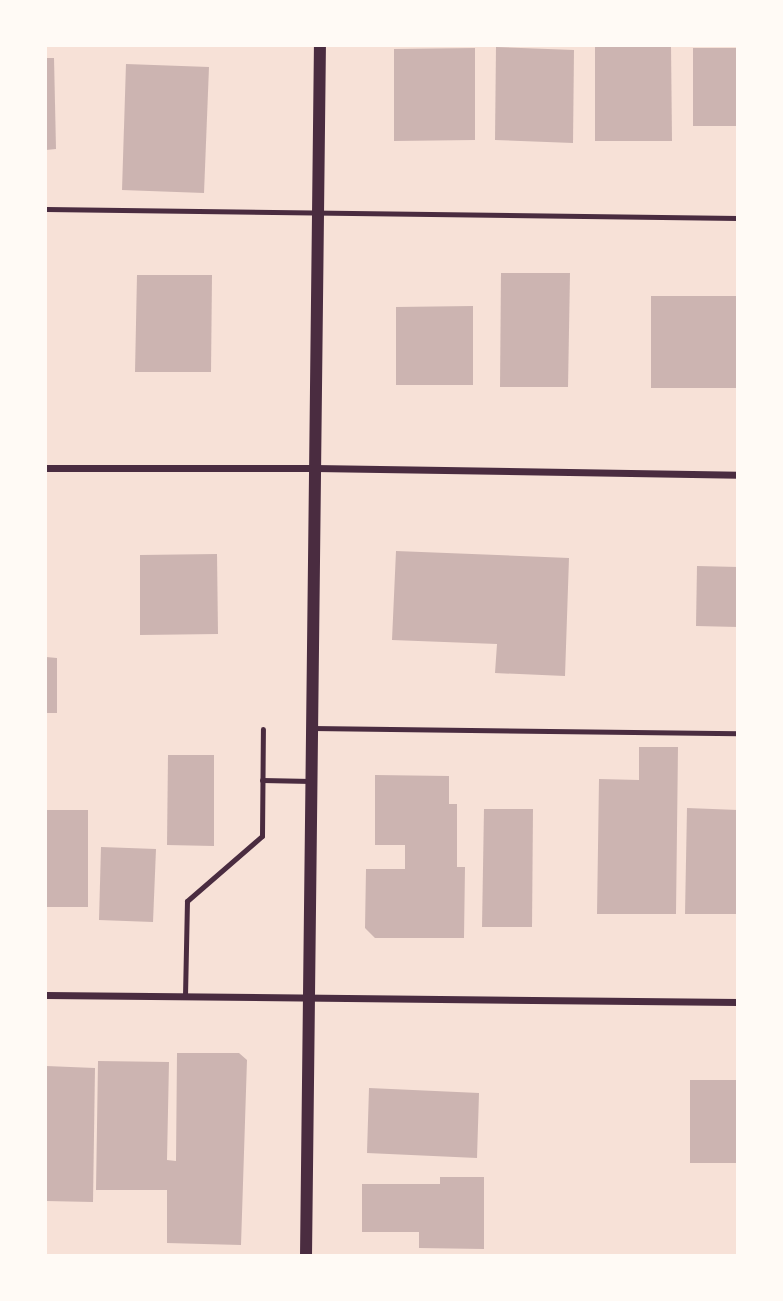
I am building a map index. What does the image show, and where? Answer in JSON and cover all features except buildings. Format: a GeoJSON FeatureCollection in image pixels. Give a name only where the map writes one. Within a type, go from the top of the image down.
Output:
{"type":"FeatureCollection","features":[{"type":"Feature","properties":{"kind":"street"},"geometry":{"type":"LineString","coordinates":[[306,1255],[320,46]]}},
{"type":"Feature","properties":{"kind":"street"},"geometry":{"type":"LineString","coordinates":[[46,468],[315,468],[737,475]]}},
{"type":"Feature","properties":{"kind":"street"},"geometry":{"type":"LineString","coordinates":[[46,995],[737,1002]]}},
{"type":"Feature","properties":{"kind":"lane"},"geometry":{"type":"LineString","coordinates":[[46,209],[737,218]]}},
{"type":"Feature","properties":{"kind":"lane"},"geometry":{"type":"LineString","coordinates":[[312,728],[737,733]]}},
{"type":"Feature","properties":{"kind":"lane"},"geometry":{"type":"LineString","coordinates":[[185,996],[187,901],[262,836],[262,729]]}},
{"type":"Feature","properties":{"kind":"lane"},"geometry":{"type":"LineString","coordinates":[[262,780],[312,781]]}}]}
